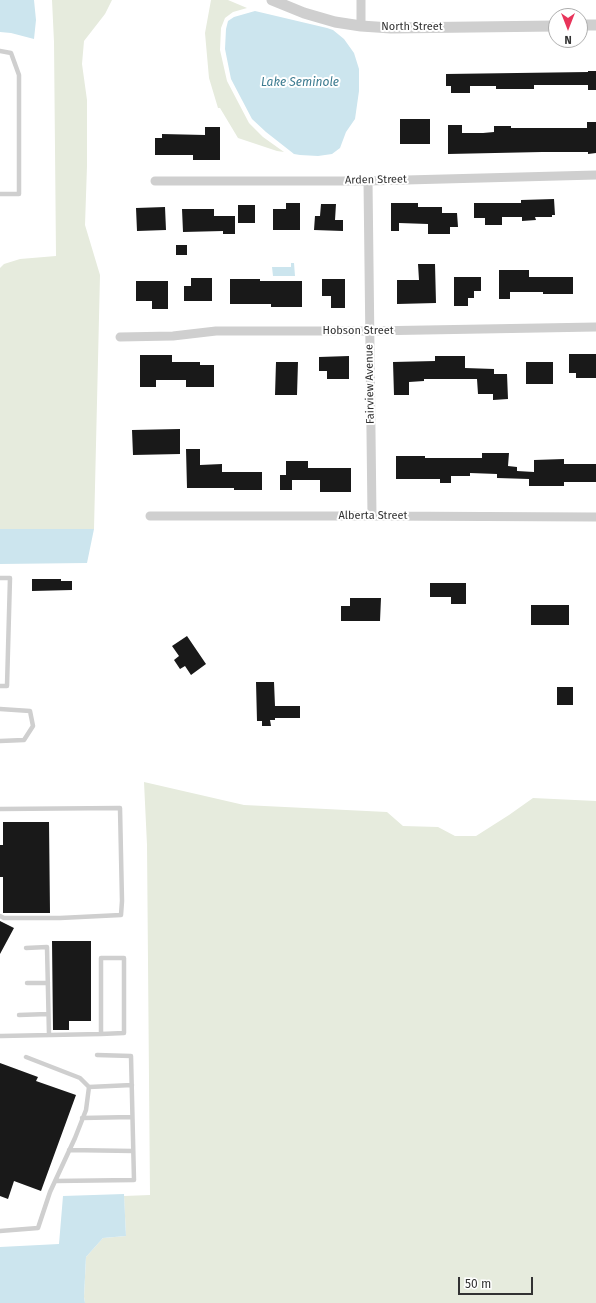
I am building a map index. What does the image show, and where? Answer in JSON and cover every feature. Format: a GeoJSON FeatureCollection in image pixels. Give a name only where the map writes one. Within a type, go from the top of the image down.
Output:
{"type":"FeatureCollection","features":[{"type":"Feature","properties":{"kind":"street","name":"North Street"},"geometry":{"type":"LineString","coordinates":[[272,0],[304,13],[334,22],[361,26],[391,28],[548,26]]}},
{"type":"Feature","properties":{"kind":"street"},"geometry":{"type":"LineString","coordinates":[[361,0],[361,26]]}},
{"type":"Feature","properties":{"kind":"street","name":"Arden Street"},"geometry":{"type":"LineString","coordinates":[[155,181],[368,181],[596,175]]}},
{"type":"Feature","properties":{"kind":"street","name":"Fairview Avenue"},"geometry":{"type":"LineString","coordinates":[[368,181],[372,516]]}},
{"type":"Feature","properties":{"kind":"street","name":"Hobson Street"},"geometry":{"type":"LineString","coordinates":[[120,337],[173,336],[216,331],[370,331],[596,326]]}},
{"type":"Feature","properties":{"kind":"street","name":"Alberta Street"},"geometry":{"type":"LineString","coordinates":[[150,516],[596,517]]}},
{"type":"Feature","properties":{"kind":"lane"},"geometry":{"type":"LineString","coordinates":[[0,51],[11,53],[19,75],[19,194],[0,194]]}},
{"type":"Feature","properties":{"kind":"lane"},"geometry":{"type":"LineString","coordinates":[[0,578],[10,578],[7,686],[0,686]]}},
{"type":"Feature","properties":{"kind":"lane"},"geometry":{"type":"LineString","coordinates":[[0,709],[30,711],[33,726],[24,740],[0,741]]}},
{"type":"Feature","properties":{"kind":"lane"},"geometry":{"type":"LineString","coordinates":[[0,809],[120,808],[121,915],[60,918],[4,918],[0,916]]}},
{"type":"Feature","properties":{"kind":"lane"},"geometry":{"type":"LineString","coordinates":[[26,948],[47,947],[49,1035]]}},
{"type":"Feature","properties":{"kind":"lane"},"geometry":{"type":"LineString","coordinates":[[0,1036],[101,1034],[124,1033],[124,958],[101,958],[101,1034]]}},
{"type":"Feature","properties":{"kind":"lane"},"geometry":{"type":"LineString","coordinates":[[27,983],[48,983]]}},
{"type":"Feature","properties":{"kind":"lane"},"geometry":{"type":"LineString","coordinates":[[19,1015],[48,1014]]}},
{"type":"Feature","properties":{"kind":"lane"},"geometry":{"type":"LineString","coordinates":[[55,1180],[134,1180],[131,1056],[97,1055]]}},
{"type":"Feature","properties":{"kind":"lane"},"geometry":{"type":"LineString","coordinates":[[26,1057],[80,1078],[89,1087],[132,1085]]}},
{"type":"Feature","properties":{"kind":"lane"},"geometry":{"type":"LineString","coordinates":[[0,1231],[38,1228],[50,1192],[86,1110],[89,1087]]}},
{"type":"Feature","properties":{"kind":"lane"},"geometry":{"type":"LineString","coordinates":[[82,1118],[132,1117]]}},
{"type":"Feature","properties":{"kind":"lane"},"geometry":{"type":"LineString","coordinates":[[69,1150],[133,1151]]}},
{"type":"Feature","properties":{"kind":"shaded area"},"geometry":{"type":"Polygon","coordinates":[[[52,0],[112,0],[105,14],[84,41],[82,64],[87,100],[85,225],[100,275],[94,529],[0,529],[0,268],[4,264],[20,259],[56,256],[54,42],[52,0]]]}},
{"type":"Feature","properties":{"kind":"shaded area"},"geometry":{"type":"Polygon","coordinates":[[[211,0],[228,0],[247,8],[233,12],[225,18],[221,28],[220,50],[227,81],[249,123],[263,137],[284,152],[238,138],[220,108],[218,108],[209,78],[205,33],[211,0]]]}},
{"type":"Feature","properties":{"kind":"shaded area"},"geometry":{"type":"Polygon","coordinates":[[[144,782],[244,805],[387,812],[403,826],[438,827],[455,836],[476,836],[533,798],[596,801],[596,1303],[85,1303],[86,1257],[103,1238],[126,1236],[124,1196],[150,1195],[147,845],[144,782]]]}},
{"type":"Feature","properties":{"kind":"water"},"geometry":{"type":"Polygon","coordinates":[[[0,0],[34,0],[36,20],[34,39],[11,33],[0,32],[0,0]]]}},
{"type":"Feature","properties":{"kind":"water","name":"Lake Seminole"},"geometry":{"type":"Polygon","coordinates":[[[255,11],[333,30],[344,39],[354,53],[359,69],[359,91],[355,119],[346,132],[340,148],[332,154],[318,156],[294,154],[252,119],[231,79],[225,49],[228,21],[234,17],[255,11]]]}},
{"type":"Feature","properties":{"kind":"water"},"geometry":{"type":"Polygon","coordinates":[[[291,263],[294,263],[295,276],[273,276],[272,267],[291,267],[291,263]]]}},
{"type":"Feature","properties":{"kind":"water"},"geometry":{"type":"Polygon","coordinates":[[[0,529],[94,529],[87,563],[0,564],[0,529]]]}},
{"type":"Feature","properties":{"kind":"water"},"geometry":{"type":"Polygon","coordinates":[[[124,1194],[126,1236],[103,1238],[86,1257],[85,1303],[0,1303],[0,1247],[59,1244],[63,1196],[124,1194]]]}},
{"type":"Feature","properties":{"kind":"building"},"geometry":{"type":"Polygon","coordinates":[[[596,71],[596,90],[588,90],[588,85],[534,85],[534,89],[496,89],[496,86],[470,86],[470,93],[451,93],[451,86],[446,86],[446,74],[596,71]]]}},
{"type":"Feature","properties":{"kind":"building"},"geometry":{"type":"Polygon","coordinates":[[[400,119],[430,119],[430,144],[400,144],[400,119]]]}},
{"type":"Feature","properties":{"kind":"building"},"geometry":{"type":"Polygon","coordinates":[[[587,122],[596,122],[596,153],[542,152],[448,154],[448,125],[462,125],[462,133],[483,133],[494,132],[494,126],[511,126],[511,128],[587,128],[587,122]]]}},
{"type":"Feature","properties":{"kind":"building"},"geometry":{"type":"Polygon","coordinates":[[[205,127],[220,127],[220,160],[193,160],[193,155],[155,155],[155,138],[162,138],[162,134],[205,135],[205,127]]]}},
{"type":"Feature","properties":{"kind":"building"},"geometry":{"type":"Polygon","coordinates":[[[554,199],[555,215],[552,215],[552,217],[535,217],[536,220],[522,221],[522,217],[502,217],[502,225],[485,225],[485,218],[474,218],[474,203],[521,203],[521,200],[554,199]]]}},
{"type":"Feature","properties":{"kind":"building"},"geometry":{"type":"Polygon","coordinates":[[[286,203],[300,203],[300,230],[273,230],[273,209],[286,209],[286,203]]]}},
{"type":"Feature","properties":{"kind":"building"},"geometry":{"type":"Polygon","coordinates":[[[391,203],[418,203],[418,207],[442,207],[442,213],[457,213],[458,227],[450,227],[450,234],[428,234],[428,224],[399,223],[399,231],[391,231],[391,203]]]}},
{"type":"Feature","properties":{"kind":"building"},"geometry":{"type":"Polygon","coordinates":[[[321,204],[336,204],[335,220],[343,220],[343,231],[314,230],[315,216],[320,216],[321,204]]]}},
{"type":"Feature","properties":{"kind":"building"},"geometry":{"type":"Polygon","coordinates":[[[238,205],[255,205],[255,223],[238,223],[238,205]]]}},
{"type":"Feature","properties":{"kind":"building"},"geometry":{"type":"Polygon","coordinates":[[[165,207],[166,230],[137,231],[136,208],[165,207]]]}},
{"type":"Feature","properties":{"kind":"building"},"geometry":{"type":"Polygon","coordinates":[[[182,209],[214,209],[214,216],[235,216],[235,234],[223,234],[223,231],[183,232],[182,209]]]}},
{"type":"Feature","properties":{"kind":"building"},"geometry":{"type":"Polygon","coordinates":[[[176,245],[187,245],[187,255],[176,255],[176,245]]]}},
{"type":"Feature","properties":{"kind":"building"},"geometry":{"type":"Polygon","coordinates":[[[418,264],[435,264],[436,303],[397,304],[397,280],[419,280],[418,264]]]}},
{"type":"Feature","properties":{"kind":"building"},"geometry":{"type":"Polygon","coordinates":[[[499,270],[529,270],[529,277],[573,277],[573,294],[510,292],[510,299],[499,299],[499,270]]]}},
{"type":"Feature","properties":{"kind":"building"},"geometry":{"type":"Polygon","coordinates":[[[454,277],[481,277],[481,291],[474,291],[474,298],[468,298],[468,306],[454,306],[454,277]]]}},
{"type":"Feature","properties":{"kind":"building"},"geometry":{"type":"Polygon","coordinates":[[[191,278],[212,278],[212,301],[184,301],[184,286],[191,286],[191,278]]]}},
{"type":"Feature","properties":{"kind":"building"},"geometry":{"type":"Polygon","coordinates":[[[230,279],[302,281],[302,307],[271,307],[271,304],[230,304],[230,279]]]}},
{"type":"Feature","properties":{"kind":"building"},"geometry":{"type":"Polygon","coordinates":[[[322,279],[345,279],[345,308],[331,308],[331,296],[322,296],[322,279]]]}},
{"type":"Feature","properties":{"kind":"building"},"geometry":{"type":"Polygon","coordinates":[[[136,281],[168,281],[168,309],[152,309],[152,301],[136,301],[136,281]]]}},
{"type":"Feature","properties":{"kind":"building"},"geometry":{"type":"Polygon","coordinates":[[[569,354],[596,354],[596,378],[576,378],[576,373],[569,373],[569,354]]]}},
{"type":"Feature","properties":{"kind":"building"},"geometry":{"type":"Polygon","coordinates":[[[140,355],[172,355],[172,362],[200,362],[200,365],[214,365],[214,387],[186,387],[186,380],[156,380],[156,387],[140,387],[140,355]]]}},
{"type":"Feature","properties":{"kind":"building"},"geometry":{"type":"Polygon","coordinates":[[[349,356],[349,379],[327,379],[327,371],[319,371],[319,357],[349,356]]]}},
{"type":"Feature","properties":{"kind":"building"},"geometry":{"type":"Polygon","coordinates":[[[435,356],[465,356],[465,368],[494,369],[494,374],[507,374],[508,399],[493,400],[493,394],[478,394],[477,379],[424,379],[424,381],[409,382],[409,395],[394,395],[393,362],[435,361],[435,356]]]}},
{"type":"Feature","properties":{"kind":"building"},"geometry":{"type":"Polygon","coordinates":[[[276,362],[298,362],[297,395],[275,395],[276,362]]]}},
{"type":"Feature","properties":{"kind":"building"},"geometry":{"type":"Polygon","coordinates":[[[526,362],[553,362],[553,384],[526,384],[526,362]]]}},
{"type":"Feature","properties":{"kind":"building"},"geometry":{"type":"Polygon","coordinates":[[[180,429],[180,454],[133,455],[132,430],[180,429]]]}},
{"type":"Feature","properties":{"kind":"building"},"geometry":{"type":"Polygon","coordinates":[[[186,449],[200,449],[200,465],[222,464],[222,472],[262,472],[262,490],[234,490],[234,488],[187,488],[186,449]]]}},
{"type":"Feature","properties":{"kind":"building"},"geometry":{"type":"Polygon","coordinates":[[[482,453],[509,453],[508,466],[517,467],[517,471],[534,472],[534,460],[564,459],[564,464],[596,464],[596,482],[564,482],[564,486],[529,486],[529,479],[497,478],[497,474],[470,473],[470,476],[451,476],[451,483],[440,483],[440,479],[396,479],[396,456],[425,456],[425,458],[482,458],[482,453]]]}},
{"type":"Feature","properties":{"kind":"building"},"geometry":{"type":"Polygon","coordinates":[[[286,461],[308,461],[308,468],[351,468],[351,492],[320,492],[320,480],[292,480],[292,490],[280,490],[280,475],[286,475],[286,461]]]}},
{"type":"Feature","properties":{"kind":"building"},"geometry":{"type":"Polygon","coordinates":[[[32,579],[61,579],[61,581],[72,581],[72,590],[32,591],[32,579]]]}},
{"type":"Feature","properties":{"kind":"building"},"geometry":{"type":"Polygon","coordinates":[[[430,583],[466,583],[466,604],[451,604],[451,597],[430,597],[430,583]]]}},
{"type":"Feature","properties":{"kind":"building"},"geometry":{"type":"Polygon","coordinates":[[[350,598],[381,598],[380,621],[341,621],[341,606],[350,606],[350,598]]]}},
{"type":"Feature","properties":{"kind":"building"},"geometry":{"type":"Polygon","coordinates":[[[531,605],[569,605],[569,625],[531,625],[531,605]]]}},
{"type":"Feature","properties":{"kind":"building"},"geometry":{"type":"Polygon","coordinates":[[[187,636],[206,664],[191,675],[185,666],[180,669],[174,660],[179,656],[172,646],[187,636]]]}},
{"type":"Feature","properties":{"kind":"building"},"geometry":{"type":"Polygon","coordinates":[[[256,682],[274,682],[275,706],[300,706],[300,718],[275,718],[275,720],[270,720],[271,726],[262,726],[262,721],[257,721],[256,682]]]}},
{"type":"Feature","properties":{"kind":"building"},"geometry":{"type":"Polygon","coordinates":[[[557,687],[573,687],[573,705],[557,705],[557,687]]]}},
{"type":"Feature","properties":{"kind":"building"},"geometry":{"type":"Polygon","coordinates":[[[3,822],[49,822],[50,913],[3,913],[3,877],[0,877],[0,845],[3,845],[3,822]]]}},
{"type":"Feature","properties":{"kind":"building"},"geometry":{"type":"Polygon","coordinates":[[[0,921],[14,928],[0,954],[0,921]]]}},
{"type":"Feature","properties":{"kind":"building"},"geometry":{"type":"Polygon","coordinates":[[[52,941],[91,941],[91,1021],[69,1021],[69,1030],[53,1030],[52,941]]]}},
{"type":"Feature","properties":{"kind":"building"},"geometry":{"type":"Polygon","coordinates":[[[0,1063],[38,1077],[36,1081],[76,1095],[41,1191],[14,1181],[8,1199],[0,1196],[0,1063]]]}}]}
